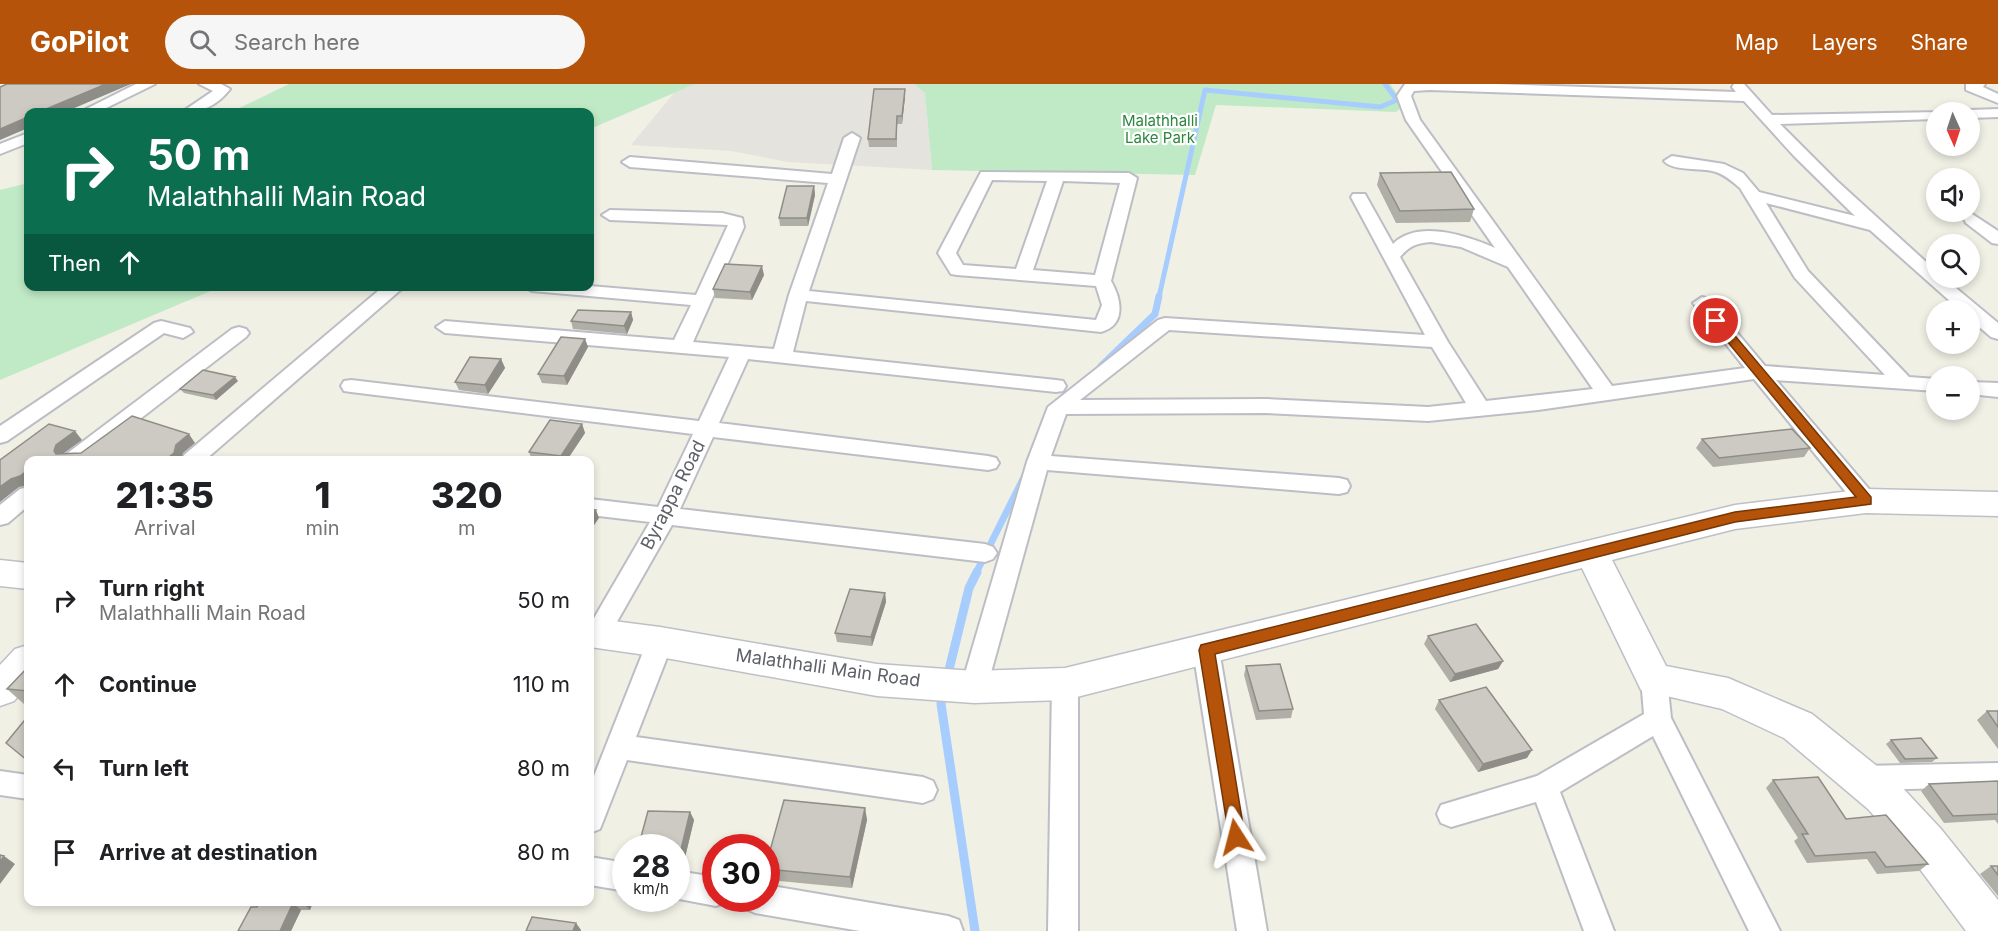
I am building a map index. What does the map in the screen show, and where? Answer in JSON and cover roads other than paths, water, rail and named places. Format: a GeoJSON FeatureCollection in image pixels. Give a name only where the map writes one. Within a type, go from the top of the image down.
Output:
{"type":"FeatureCollection","features":[{"type":"Feature","properties":{"kind":"main road","name":"Malathhalli Main Road"},"geometry":{"type":"LineString","coordinates":[[594,634],[660,642],[877,680],[960,686],[1065,684],[1735,517],[1866,501],[1998,504]]}},
{"type":"Feature","properties":{"kind":"main road"},"geometry":{"type":"LineString","coordinates":[[1591,552],[1654,679],[1728,694],[1798,726],[1883,796],[1926,843],[1994,931]]}},
{"type":"Feature","properties":{"kind":"main road"},"geometry":{"type":"LineString","coordinates":[[0,573],[24,576]]}},
{"type":"Feature","properties":{"kind":"main road"},"geometry":{"type":"LineString","coordinates":[[0,690],[24,664]]}},
{"type":"Feature","properties":{"kind":"street"},"geometry":{"type":"LineString","coordinates":[[96,108],[147,84]]}},
{"type":"Feature","properties":{"kind":"street"},"geometry":{"type":"LineString","coordinates":[[196,108],[213,99],[222,89],[206,84]]}},
{"type":"Feature","properties":{"kind":"street"},"geometry":{"type":"LineString","coordinates":[[1736,84],[1814,171],[1911,260],[1998,333]]}},
{"type":"Feature","properties":{"kind":"street"},"geometry":{"type":"LineString","coordinates":[[1978,84],[1971,87],[1998,99]]}},
{"type":"Feature","properties":{"kind":"street"},"geometry":{"type":"LineString","coordinates":[[1606,394],[1410,114],[1404,96],[1410,87],[1430,86],[1748,97]]}},
{"type":"Feature","properties":{"kind":"street"},"geometry":{"type":"LineString","coordinates":[[1980,114],[1998,113]]}},
{"type":"Feature","properties":{"kind":"street"},"geometry":{"type":"LineString","coordinates":[[1768,120],[1926,115]]}},
{"type":"Feature","properties":{"kind":"street"},"geometry":{"type":"LineString","coordinates":[[782,356],[798,296],[852,138]]}},
{"type":"Feature","properties":{"kind":"street"},"geometry":{"type":"LineString","coordinates":[[0,149],[24,140]]}},
{"type":"Feature","properties":{"kind":"street"},"geometry":{"type":"LineString","coordinates":[[1672,161],[1725,168],[1744,179],[1801,274],[1904,383]]}},
{"type":"Feature","properties":{"kind":"street"},"geometry":{"type":"LineString","coordinates":[[630,162],[837,179]]}},
{"type":"Feature","properties":{"kind":"street"},"geometry":{"type":"LineString","coordinates":[[798,296],[1101,326],[1111,317],[1113,307],[1110,294],[1102,281],[1129,178],[987,175],[947,253],[957,270],[1102,281]]}},
{"type":"Feature","properties":{"kind":"street"},"geometry":{"type":"LineString","coordinates":[[1023,274],[1057,176]]}},
{"type":"Feature","properties":{"kind":"street"},"geometry":{"type":"LineString","coordinates":[[1753,195],[1878,228]]}},
{"type":"Feature","properties":{"kind":"street"},"geometry":{"type":"LineString","coordinates":[[1359,197],[1438,342],[1480,408]]}},
{"type":"Feature","properties":{"kind":"street"},"geometry":{"type":"LineString","coordinates":[[610,215],[722,218],[736,222],[736,227],[704,300],[681,347]]}},
{"type":"Feature","properties":{"kind":"street"},"geometry":{"type":"LineString","coordinates":[[1998,218],[1972,219],[1998,239]]}},
{"type":"Feature","properties":{"kind":"street"},"geometry":{"type":"LineString","coordinates":[[1390,257],[1396,246],[1410,239],[1441,237],[1470,243],[1514,263]]}},
{"type":"Feature","properties":{"kind":"street"},"geometry":{"type":"LineString","coordinates":[[197,456],[390,291]]}},
{"type":"Feature","properties":{"kind":"street"},"geometry":{"type":"LineString","coordinates":[[593,291],[704,300]]}},
{"type":"Feature","properties":{"kind":"street"},"geometry":{"type":"LineString","coordinates":[[1702,303],[1866,501]]}},
{"type":"Feature","properties":{"kind":"street"},"geometry":{"type":"LineString","coordinates":[[960,686],[1038,462],[1057,397],[1165,324],[1438,342]]}},
{"type":"Feature","properties":{"kind":"street"},"geometry":{"type":"LineString","coordinates":[[0,436],[161,327],[183,332]]}},
{"type":"Feature","properties":{"kind":"street"},"geometry":{"type":"LineString","coordinates":[[444,327],[782,356],[1057,397],[1428,414],[1606,394],[1758,372],[1926,384]]}},
{"type":"Feature","properties":{"kind":"street"},"geometry":{"type":"LineString","coordinates":[[78,456],[239,333]]}},
{"type":"Feature","properties":{"kind":"street","name":"Byrappa Road"},"geometry":{"type":"LineString","coordinates":[[594,632],[664,517],[741,352]]}},
{"type":"Feature","properties":{"kind":"street"},"geometry":{"type":"LineString","coordinates":[[351,386],[707,427],[988,463]]}},
{"type":"Feature","properties":{"kind":"street"},"geometry":{"type":"LineString","coordinates":[[1980,389],[1998,390]]}},
{"type":"Feature","properties":{"kind":"street"},"geometry":{"type":"LineString","coordinates":[[1038,462],[1339,486]]}},
{"type":"Feature","properties":{"kind":"street"},"geometry":{"type":"LineString","coordinates":[[0,517],[24,498]]}},
{"type":"Feature","properties":{"kind":"street"},"geometry":{"type":"LineString","coordinates":[[594,508],[985,552]]}},
{"type":"Feature","properties":{"kind":"street"},"geometry":{"type":"LineString","coordinates":[[594,810],[660,642]]}},
{"type":"Feature","properties":{"kind":"street"},"geometry":{"type":"LineString","coordinates":[[1206,650],[1251,931]]}},
{"type":"Feature","properties":{"kind":"street"},"geometry":{"type":"LineString","coordinates":[[1654,679],[1658,719],[1765,931]]}},
{"type":"Feature","properties":{"kind":"street"},"geometry":{"type":"LineString","coordinates":[[1063,931],[1065,684]]}},
{"type":"Feature","properties":{"kind":"street"},"geometry":{"type":"LineString","coordinates":[[1451,813],[1544,787],[1658,719]]}},
{"type":"Feature","properties":{"kind":"street"},"geometry":{"type":"LineString","coordinates":[[619,747],[923,790]]}},
{"type":"Feature","properties":{"kind":"street"},"geometry":{"type":"LineString","coordinates":[[1861,778],[1998,775]]}},
{"type":"Feature","properties":{"kind":"street"},"geometry":{"type":"LineString","coordinates":[[0,783],[24,786]]}},
{"type":"Feature","properties":{"kind":"street"},"geometry":{"type":"LineString","coordinates":[[1544,787],[1599,931]]}},
{"type":"Feature","properties":{"kind":"street"},"geometry":{"type":"LineString","coordinates":[[594,872],[612,875]]}},
{"type":"Feature","properties":{"kind":"street"},"geometry":{"type":"LineString","coordinates":[[780,902],[948,931]]}},
{"type":"Feature","properties":{"kind":"waterway"},"geometry":{"type":"LineString","coordinates":[[1159,297],[1205,90],[1380,107],[1397,100],[1385,84]]}},
{"type":"Feature","properties":{"kind":"waterway"},"geometry":{"type":"LineString","coordinates":[[1101,366],[1155,314],[1159,296]]}},
{"type":"Feature","properties":{"kind":"waterway"},"geometry":{"type":"LineString","coordinates":[[976,573],[1025,475]]}},
{"type":"Feature","properties":{"kind":"waterway"},"geometry":{"type":"LineString","coordinates":[[947,678],[969,588],[977,572]]}},
{"type":"Feature","properties":{"kind":"waterway"},"geometry":{"type":"LineString","coordinates":[[943,692],[941,704],[975,931]]}},
{"type":"Feature","properties":{"kind":"park label","name":"Malathhalli Lake Park"},"geometry":{"type":"Point","coordinates":[1160,130]}}]}
